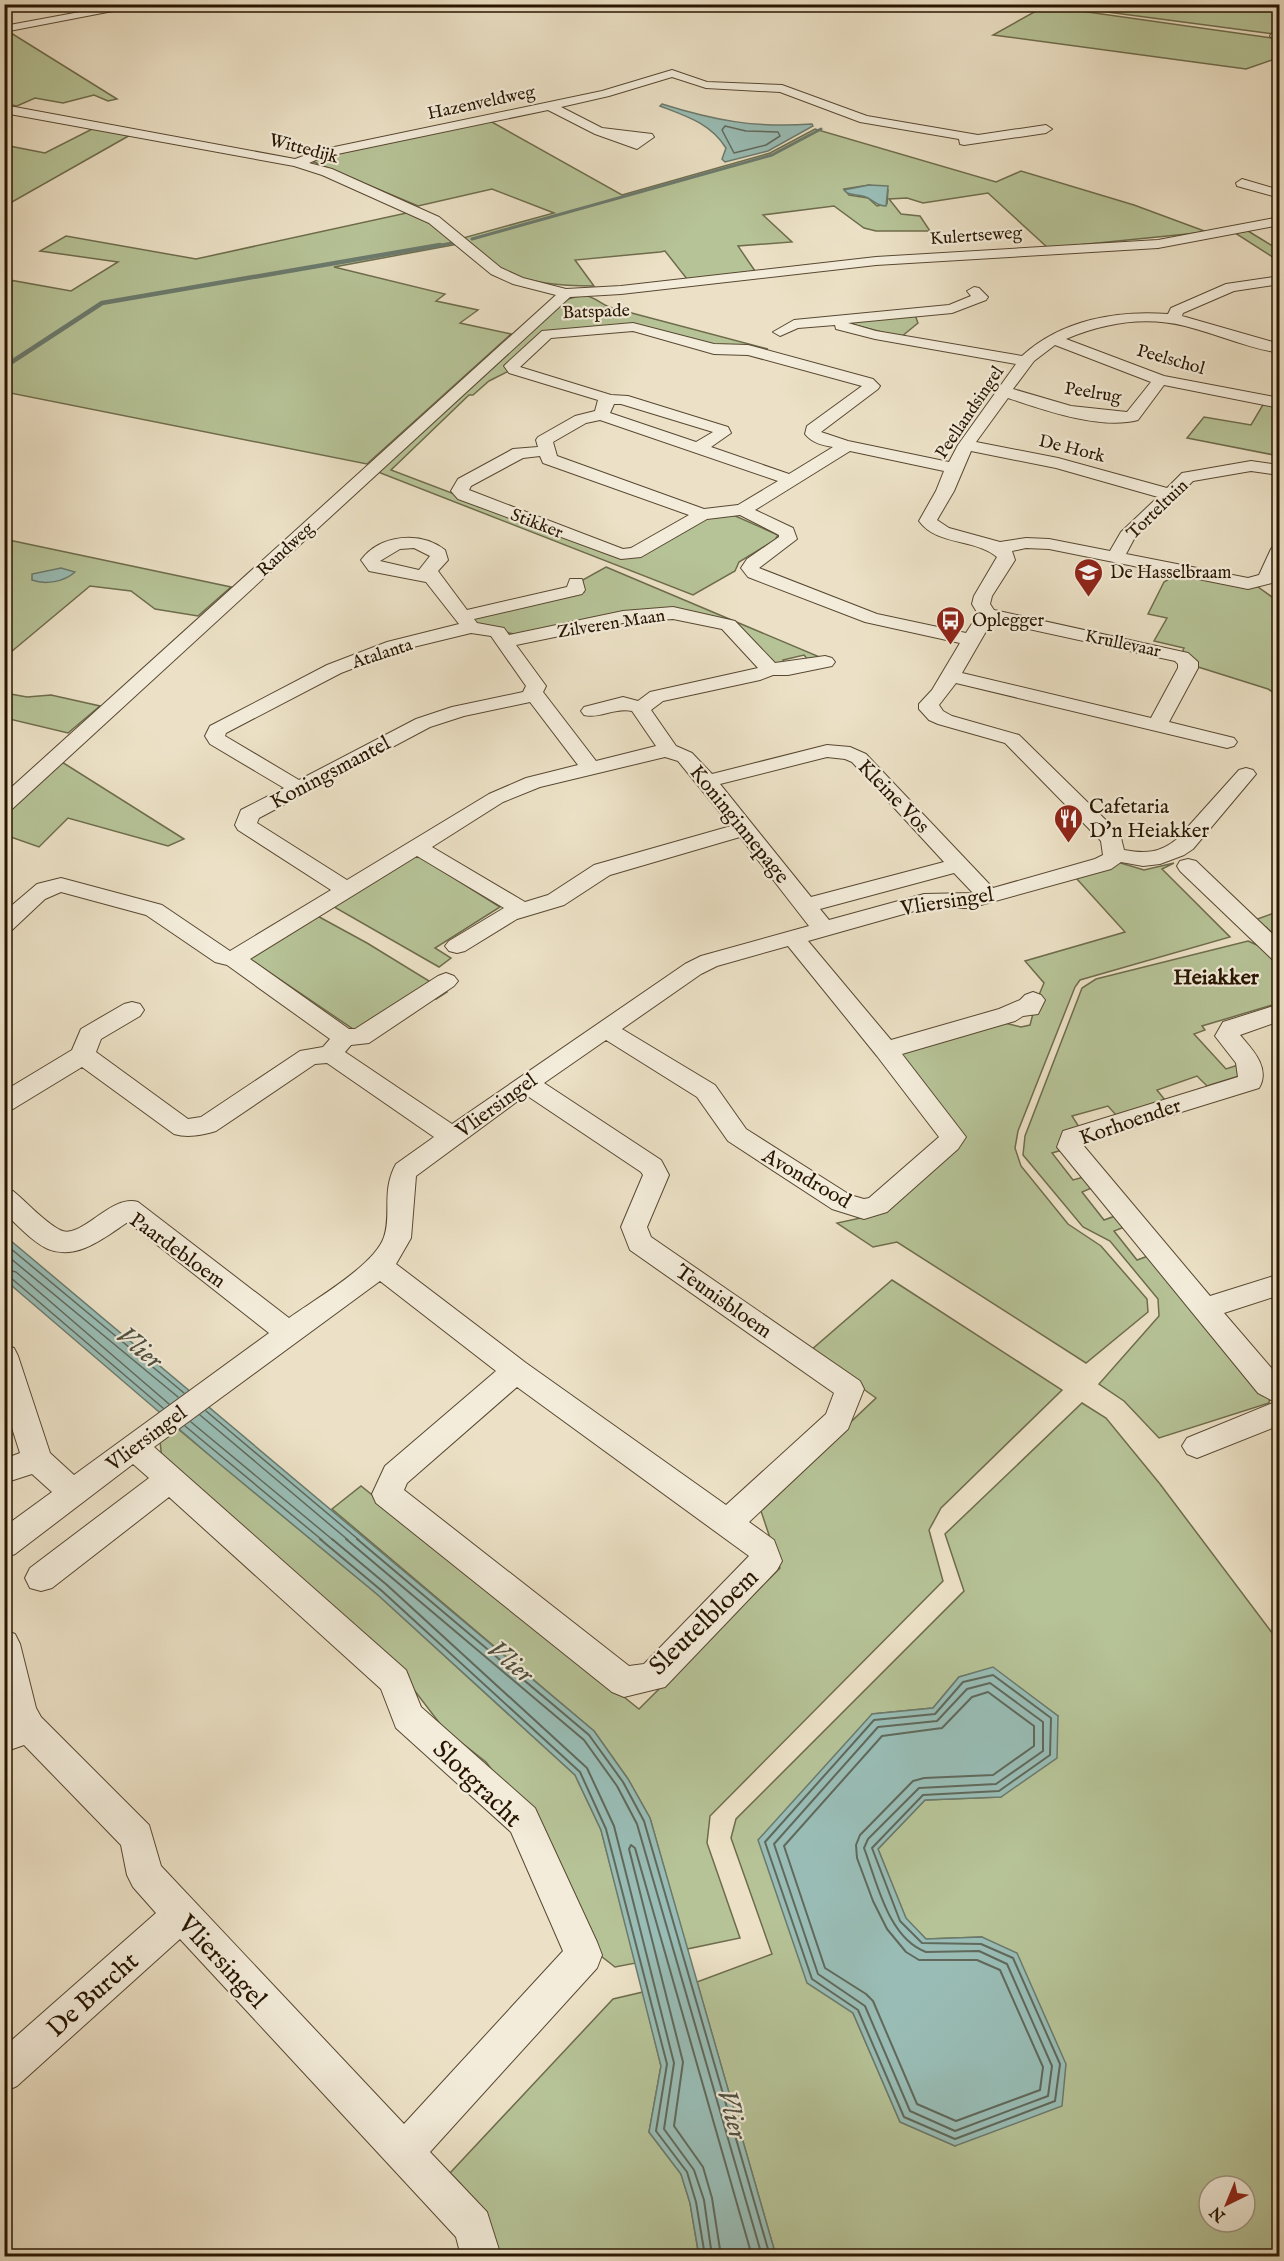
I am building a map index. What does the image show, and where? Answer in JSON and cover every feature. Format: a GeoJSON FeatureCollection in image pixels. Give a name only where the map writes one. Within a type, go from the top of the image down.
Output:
{"type":"FeatureCollection","features":[{"type":"Feature","properties":{"kind":"street"},"geometry":{"type":"LineString","coordinates":[[10,25],[144,4]]}},
{"type":"Feature","properties":{"kind":"street"},"geometry":{"type":"LineString","coordinates":[[744,86],[748,71]]}},
{"type":"Feature","properties":{"kind":"street","name":"Hazenveldweg"},"geometry":{"type":"LineString","coordinates":[[296,163],[320,154],[629,88],[672,73],[706,85]]}},
{"type":"Feature","properties":{"kind":"street"},"geometry":{"type":"LineString","coordinates":[[706,85],[782,89],[864,119],[921,129],[956,142],[1046,129]]}},
{"type":"Feature","properties":{"kind":"street"},"geometry":{"type":"LineString","coordinates":[[706,85],[714,88],[802,96]]}},
{"type":"Feature","properties":{"kind":"street"},"geometry":{"type":"LineString","coordinates":[[550,105],[599,131]]}},
{"type":"Feature","properties":{"kind":"street","name":"Wittedijk"},"geometry":{"type":"LineString","coordinates":[[4,110],[296,163],[327,172],[434,220],[496,271],[566,293]]}},
{"type":"Feature","properties":{"kind":"street"},"geometry":{"type":"LineString","coordinates":[[1242,183],[1280,194]]}},
{"type":"Feature","properties":{"kind":"street","name":"Kulertseweg"},"geometry":{"type":"LineString","coordinates":[[566,293],[674,292],[876,261],[1158,244],[1280,221]]}},
{"type":"Feature","properties":{"kind":"street"},"geometry":{"type":"LineString","coordinates":[[1174,319],[1176,311],[1230,287],[1280,280]]}},
{"type":"Feature","properties":{"kind":"street"},"geometry":{"type":"LineString","coordinates":[[780,332],[794,324],[952,309],[981,297],[974,291]]}},
{"type":"Feature","properties":{"kind":"street","name":"Randweg"},"geometry":{"type":"LineString","coordinates":[[4,806],[566,293]]}},
{"type":"Feature","properties":{"kind":"street"},"geometry":{"type":"LineString","coordinates":[[907,341],[924,320],[920,312]]}},
{"type":"Feature","properties":{"kind":"street","name":"Peellandsingel"},"geometry":{"type":"LineString","coordinates":[[999,548],[990,542],[942,532],[932,527],[928,521],[966,445],[1026,361],[1037,350],[1097,322],[1114,318],[1174,319],[1238,340],[1280,349]]}},
{"type":"Feature","properties":{"kind":"street"},"geometry":{"type":"LineString","coordinates":[[826,322],[875,335],[1026,361]]}},
{"type":"Feature","properties":{"kind":"street","name":"Batspade"},"geometry":{"type":"LineString","coordinates":[[605,407],[604,397],[514,370],[512,366],[547,334],[622,327],[639,328],[714,349],[747,350],[867,382],[872,386],[813,429],[813,434],[820,439],[847,446]]}},
{"type":"Feature","properties":{"kind":"street","name":"Peelschol"},"geometry":{"type":"LineString","coordinates":[[1055,340],[1160,380],[1280,403]]}},
{"type":"Feature","properties":{"kind":"street","name":"Peelrug"},"geometry":{"type":"LineString","coordinates":[[1004,392],[1021,395],[1033,402],[1109,417],[1132,417],[1160,380]]}},
{"type":"Feature","properties":{"kind":"street"},"geometry":{"type":"LineString","coordinates":[[699,447],[720,436],[723,433],[722,430],[622,399],[544,440],[549,459],[702,514],[742,510],[847,446],[954,468]]}},
{"type":"Feature","properties":{"kind":"street"},"geometry":{"type":"LineString","coordinates":[[605,407],[712,454],[790,480]]}},
{"type":"Feature","properties":{"kind":"street","name":"De Hork"},"geometry":{"type":"LineString","coordinates":[[966,445],[1058,463],[1168,494]]}},
{"type":"Feature","properties":{"kind":"street","name":"Stikker"},"geometry":{"type":"LineString","coordinates":[[546,451],[519,453],[464,483],[460,491],[464,495],[621,554],[636,553],[702,514]]}},
{"type":"Feature","properties":{"kind":"street","name":"Torteltuin"},"geometry":{"type":"LineString","coordinates":[[1115,557],[1127,536],[1188,477],[1251,466],[1280,470]]}},
{"type":"Feature","properties":{"kind":"street"},"geometry":{"type":"LineString","coordinates":[[742,510],[787,532],[788,539],[784,544],[753,563],[750,568],[754,573],[872,618],[972,639]]}},
{"type":"Feature","properties":{"kind":"street","name":"Torteltuin"},"geometry":{"type":"LineString","coordinates":[[999,548],[1026,543],[1049,544],[1248,584],[1266,579],[1280,549]]}},
{"type":"Feature","properties":{"kind":"street"},"geometry":{"type":"LineString","coordinates":[[999,548],[1006,555],[1006,560],[983,596],[981,604],[987,614],[940,693],[929,704],[933,715],[943,720],[1002,734],[1012,739],[1112,839],[1114,854],[1143,861],[1174,854],[1246,774]]}},
{"type":"Feature","properties":{"kind":"street"},"geometry":{"type":"LineString","coordinates":[[432,578],[467,622],[576,590],[576,583]]}},
{"type":"Feature","properties":{"kind":"street","name":"Zilveren Maan"},"geometry":{"type":"LineString","coordinates":[[504,642],[622,617],[673,614],[728,625],[770,669]]}},
{"type":"Feature","properties":{"kind":"street","name":"Krullevaar"},"geometry":{"type":"LineString","coordinates":[[987,614],[1182,657],[1188,662],[1188,668],[1158,724]]}},
{"type":"Feature","properties":{"kind":"street","name":"Atalanta"},"geometry":{"type":"LineString","coordinates":[[297,788],[217,740],[214,736],[217,730],[334,669],[368,655],[467,622],[497,632],[536,686],[533,692],[591,768]]}},
{"type":"Feature","properties":{"kind":"street"},"geometry":{"type":"LineString","coordinates":[[667,750],[665,742],[641,710],[648,701],[657,696],[760,674],[770,669],[788,669],[825,662]]}},
{"type":"Feature","properties":{"kind":"street"},"geometry":{"type":"LineString","coordinates":[[950,676],[1227,742]]}},
{"type":"Feature","properties":{"kind":"street","name":"Koningsmantel"},"geometry":{"type":"LineString","coordinates":[[347,890],[246,825],[249,815],[423,723],[459,711],[535,694]]}},
{"type":"Feature","properties":{"kind":"street"},"geometry":{"type":"LineString","coordinates":[[591,711],[623,703],[643,708]]}},
{"type":"Feature","properties":{"kind":"street","name":"Koninginnepage"},"geometry":{"type":"LineString","coordinates":[[234,959],[496,798],[533,782],[667,750],[685,757],[707,781],[807,904],[824,929]]}},
{"type":"Feature","properties":{"kind":"street","name":"Kleine Vos"},"geometry":{"type":"LineString","coordinates":[[707,781],[827,751],[850,753],[859,758],[988,896]]}},
{"type":"Feature","properties":{"kind":"street"},"geometry":{"type":"LineString","coordinates":[[457,946],[509,914],[556,900],[602,870],[744,829]]}},
{"type":"Feature","properties":{"kind":"street"},"geometry":{"type":"LineString","coordinates":[[415,846],[521,909]]}},
{"type":"Feature","properties":{"kind":"street","name":"Vliersingel"},"geometry":{"type":"LineString","coordinates":[[4,1545],[200,1398],[380,1268],[398,1238],[401,1183],[405,1171],[526,1083],[693,969],[709,961],[924,901],[956,902],[988,896],[1103,864],[1113,858],[1114,854]]}},
{"type":"Feature","properties":{"kind":"street","name":"Vliersingel"},"geometry":{"type":"LineString","coordinates":[[807,904],[960,865]]}},
{"type":"Feature","properties":{"kind":"street"},"geometry":{"type":"LineString","coordinates":[[1188,866],[1280,954]]}},
{"type":"Feature","properties":{"kind":"street"},"geometry":{"type":"LineString","coordinates":[[4,925],[41,890],[50,885],[61,885],[154,910],[223,957],[234,959],[452,1137]]}},
{"type":"Feature","properties":{"kind":"street","name":"Avondrood"},"geometry":{"type":"LineString","coordinates":[[605,1029],[706,1091],[728,1119],[737,1135],[841,1202],[864,1209],[878,1205],[950,1143],[953,1137],[886,1050],[793,938]]}},
{"type":"Feature","properties":{"kind":"street"},"geometry":{"type":"LineString","coordinates":[[83,1055],[183,1128],[207,1125],[309,1057],[360,1037],[446,981]]}},
{"type":"Feature","properties":{"kind":"street"},"geometry":{"type":"LineString","coordinates":[[886,1050],[1007,1015],[1019,1008],[1030,1009],[1033,1000]]}},
{"type":"Feature","properties":{"kind":"street"},"geometry":{"type":"LineString","coordinates":[[5,1101],[83,1055],[90,1035],[132,1010]]}},
{"type":"Feature","properties":{"kind":"street","name":"Korhoender"},"geometry":{"type":"LineString","coordinates":[[1280,1012],[1232,1028],[1227,1036],[1251,1065],[1253,1073],[1251,1082],[1072,1137],[1070,1147],[1268,1385],[1280,1392]]}},
{"type":"Feature","properties":{"kind":"street","name":"Teunisbloem"},"geometry":{"type":"LineString","coordinates":[[526,1083],[652,1166],[656,1175],[634,1227],[640,1243],[850,1389],[838,1420],[728,1522]]}},
{"type":"Feature","properties":{"kind":"street","name":"Paardebloem"},"geometry":{"type":"LineString","coordinates":[[4,1198],[55,1241],[78,1241],[129,1209],[289,1333]]}},
{"type":"Feature","properties":{"kind":"street","name":"Sleutelbloem"},"geometry":{"type":"LineString","coordinates":[[380,1268],[516,1371],[763,1549],[766,1561],[652,1677],[624,1682],[387,1494],[396,1475],[516,1371]]}},
{"type":"Feature","properties":{"kind":"street"},"geometry":{"type":"LineString","coordinates":[[1206,1308],[1280,1284]]}},
{"type":"Feature","properties":{"kind":"street"},"geometry":{"type":"LineString","coordinates":[[4,1356],[37,1460],[73,1492]]}},
{"type":"Feature","properties":{"kind":"street"},"geometry":{"type":"LineString","coordinates":[[1197,1446],[1280,1412]]}},
{"type":"Feature","properties":{"kind":"street","name":"Slotgracht"},"geometry":{"type":"LineString","coordinates":[[146,1438],[170,1479],[394,1680],[408,1717],[523,1820],[584,1955],[404,2152]]}},
{"type":"Feature","properties":{"kind":"street"},"geometry":{"type":"LineString","coordinates":[[4,1471],[37,1460]]}},
{"type":"Feature","properties":{"kind":"street"},"geometry":{"type":"LineString","coordinates":[[41,1578],[170,1479]]}},
{"type":"Feature","properties":{"kind":"street","name":"Vliersingel"},"geometry":{"type":"LineString","coordinates":[[4,1644],[20,1710],[17,1732],[137,1837],[145,1875],[473,2226],[481,2256]]}},
{"type":"Feature","properties":{"kind":"street","name":"De Burcht"},"geometry":{"type":"LineString","coordinates":[[4,2073],[180,1915]]}},
{"type":"Feature","properties":{"kind":"green space"},"geometry":{"type":"Polygon","coordinates":[[[1054,5],[1279,5],[1279,18],[1273,34],[1054,5]]]}},
{"type":"Feature","properties":{"kind":"green space"},"geometry":{"type":"Polygon","coordinates":[[[1045,6],[1279,39],[1279,61],[1272,60],[1246,69],[993,35],[1045,6]]]}},
{"type":"Feature","properties":{"kind":"green space"},"geometry":{"type":"Polygon","coordinates":[[[4,30],[117,99],[108,101],[94,95],[63,103],[35,98],[17,106],[5,104],[4,30]]]}},
{"type":"Feature","properties":{"kind":"green space"},"geometry":{"type":"Polygon","coordinates":[[[490,121],[622,195],[770,153],[815,129],[996,182],[1021,171],[1134,205],[1207,232],[1048,248],[988,193],[923,203],[907,198],[889,199],[901,214],[920,216],[930,231],[876,231],[864,228],[834,206],[763,215],[792,242],[738,246],[755,271],[687,279],[665,251],[575,260],[594,286],[558,285],[521,278],[499,268],[463,238],[554,213],[492,189],[418,206],[309,160],[490,121]],[[869,185],[844,189],[849,195],[868,198],[877,206],[887,204],[888,190],[869,185]]]}},
{"type":"Feature","properties":{"kind":"green space"},"geometry":{"type":"Polygon","coordinates":[[[96,127],[132,134],[5,206],[4,145],[45,153],[96,127]]]}},
{"type":"Feature","properties":{"kind":"green space"},"geometry":{"type":"Polygon","coordinates":[[[411,212],[434,224],[458,244],[334,267],[445,294],[436,301],[478,310],[460,323],[511,334],[367,464],[5,392],[5,362],[12,357],[5,355],[4,279],[71,291],[118,262],[40,251],[66,236],[196,259],[411,212]]]}},
{"type":"Feature","properties":{"kind":"green space"},"geometry":{"type":"Polygon","coordinates":[[[1248,231],[1279,250],[1279,261],[1235,233],[1248,231]]]}},
{"type":"Feature","properties":{"kind":"green space"},"geometry":{"type":"Polygon","coordinates":[[[583,295],[609,307],[768,349],[717,347],[639,326],[552,332],[509,371],[489,381],[473,395],[469,395],[391,470],[615,555],[707,515],[731,514],[778,535],[775,540],[739,562],[735,571],[693,595],[378,472],[563,303],[568,299],[583,295]]]}},
{"type":"Feature","properties":{"kind":"green space"},"geometry":{"type":"Polygon","coordinates":[[[915,315],[918,323],[901,337],[843,322],[915,315]]]}},
{"type":"Feature","properties":{"kind":"green space"},"geometry":{"type":"Polygon","coordinates":[[[1264,403],[1279,406],[1279,456],[1187,438],[1204,417],[1251,425],[1264,403]]]}},
{"type":"Feature","properties":{"kind":"green space"},"geometry":{"type":"Polygon","coordinates":[[[4,539],[231,587],[198,616],[155,609],[131,591],[90,586],[5,657],[4,539]]]}},
{"type":"Feature","properties":{"kind":"green space"},"geometry":{"type":"Polygon","coordinates":[[[606,567],[822,658],[809,661],[804,655],[783,660],[787,666],[774,664],[730,622],[668,609],[523,636],[476,626],[467,616],[584,592],[579,582],[606,567]]]}},
{"type":"Feature","properties":{"kind":"green space"},"geometry":{"type":"Polygon","coordinates":[[[1175,572],[1258,587],[1279,602],[1279,702],[1276,694],[1268,689],[1195,666],[1181,655],[1184,648],[1154,641],[1167,618],[1148,614],[1164,582],[1175,572]]]}},
{"type":"Feature","properties":{"kind":"green space"},"geometry":{"type":"Polygon","coordinates":[[[5,693],[27,697],[51,695],[100,706],[68,733],[5,718],[5,693]]]}},
{"type":"Feature","properties":{"kind":"green space"},"geometry":{"type":"Polygon","coordinates":[[[62,762],[184,839],[168,846],[68,818],[39,847],[5,835],[4,813],[62,762]]]}},
{"type":"Feature","properties":{"kind":"green space"},"geometry":{"type":"Polygon","coordinates":[[[414,853],[500,907],[435,948],[451,958],[439,967],[329,904],[414,853]]]}},
{"type":"Feature","properties":{"kind":"green space"},"geometry":{"type":"Polygon","coordinates":[[[1114,861],[1144,870],[1174,863],[1162,869],[1230,937],[1080,980],[1075,987],[1018,1131],[1015,1148],[1021,1166],[1068,1224],[1101,1246],[1147,1299],[1148,1312],[1086,1363],[897,1242],[873,1247],[837,1223],[879,1214],[960,1139],[895,1055],[1005,1023],[1021,1027],[1030,1025],[1044,983],[1025,961],[1125,932],[1076,878],[1114,861]]]}},
{"type":"Feature","properties":{"kind":"green space"},"geometry":{"type":"Polygon","coordinates":[[[1277,912],[1279,914],[1279,940],[1266,927],[1260,928],[1252,921],[1277,912]]]}},
{"type":"Feature","properties":{"kind":"green space"},"geometry":{"type":"Polygon","coordinates":[[[312,913],[367,943],[447,992],[436,999],[423,991],[356,1031],[244,955],[312,913]]]}},
{"type":"Feature","properties":{"kind":"green space"},"geometry":{"type":"Polygon","coordinates":[[[1248,941],[1266,949],[1279,961],[1279,1003],[1202,1026],[1205,1030],[1194,1034],[1226,1069],[1238,1065],[1239,1076],[1207,1086],[1197,1076],[1157,1090],[1165,1100],[1116,1115],[1108,1106],[1072,1116],[1079,1127],[1062,1150],[1052,1153],[1073,1180],[1087,1176],[1094,1187],[1082,1192],[1104,1220],[1118,1215],[1127,1226],[1114,1231],[1137,1260],[1151,1255],[1270,1395],[1269,1403],[1159,1438],[1124,1401],[1099,1384],[1159,1316],[1158,1299],[1110,1241],[1083,1227],[1023,1155],[1025,1136],[1082,988],[1096,979],[1248,941]]]}},
{"type":"Feature","properties":{"kind":"green space"},"geometry":{"type":"Polygon","coordinates":[[[892,1280],[1062,1390],[941,1508],[929,1530],[943,1581],[710,1816],[707,1843],[740,1938],[687,1949],[650,1818],[628,1779],[594,1731],[332,1509],[361,1486],[639,1709],[780,1568],[760,1508],[876,1398],[810,1351],[892,1280]]]}},
{"type":"Feature","properties":{"kind":"green space"},"geometry":{"type":"Polygon","coordinates":[[[1082,1403],[1106,1418],[1160,1484],[1279,1642],[1279,2256],[776,2256],[697,1982],[772,1954],[731,1838],[736,1819],[964,1591],[945,1534],[1082,1403]],[[993,1668],[959,1677],[933,1708],[872,1714],[853,2013],[900,2122],[955,2146],[982,1937],[926,1939],[906,1919],[878,1849],[925,1800],[1001,1797],[1058,1716],[993,1668]]]}},
{"type":"Feature","properties":{"kind":"green space"},"geometry":{"type":"Polygon","coordinates":[[[178,1429],[378,1595],[575,1775],[601,1830],[636,1963],[615,1967],[601,1956],[520,1807],[486,1762],[444,1729],[408,1682],[162,1460],[160,1441],[178,1429]]]}},
{"type":"Feature","properties":{"kind":"green space"},"geometry":{"type":"Polygon","coordinates":[[[643,1992],[661,2066],[649,2132],[681,2174],[690,2203],[699,2256],[496,2256],[495,2244],[487,2221],[474,2200],[450,2173],[613,1999],[643,1992]]]}},
{"type":"Feature","properties":{"kind":"water"},"geometry":{"type":"Polygon","coordinates":[[[662,104],[736,122],[773,125],[812,124],[813,126],[768,151],[725,162],[722,159],[726,148],[713,132],[697,121],[660,106],[662,104]]]}},
{"type":"Feature","properties":{"kind":"water"},"geometry":{"type":"Polygon","coordinates":[[[869,185],[888,186],[886,206],[844,190],[869,185]]]}},
{"type":"Feature","properties":{"kind":"water"},"geometry":{"type":"Polygon","coordinates":[[[61,568],[75,572],[54,582],[32,580],[32,574],[61,568]]]}},
{"type":"Feature","properties":{"kind":"water","name":"Vlier"},"geometry":{"type":"Polygon","coordinates":[[[4,1235],[594,1731],[628,1779],[650,1818],[776,2256],[699,2256],[690,2203],[681,2174],[649,2132],[661,2066],[601,1830],[575,1775],[378,1595],[221,1465],[5,1280],[4,1235]]]}},
{"type":"Feature","properties":{"kind":"water"},"geometry":{"type":"Polygon","coordinates":[[[993,1667],[1058,1716],[1057,1758],[1001,1797],[925,1800],[878,1849],[906,1918],[926,1939],[982,1937],[1017,1953],[1066,2064],[1062,2106],[955,2146],[900,2122],[853,2013],[807,1983],[758,1840],[872,1714],[933,1708],[959,1677],[993,1667]]]}},
{"type":"Feature","properties":{"kind":"waterway"},"geometry":{"type":"LineString","coordinates":[[472,239],[772,155],[821,129]]}},
{"type":"Feature","properties":{"kind":"waterway"},"geometry":{"type":"LineString","coordinates":[[431,247],[452,243]]}},
{"type":"Feature","properties":{"kind":"waterway"},"geometry":{"type":"LineString","coordinates":[[4,367],[102,303],[440,245]]}},
{"type":"Feature","properties":{"kind":"place","name":"De Hasselbraam"},"geometry":{"type":"Point","coordinates":[1089,598]}},
{"type":"Feature","properties":{"kind":"place","name":"Oplegger"},"geometry":{"type":"Point","coordinates":[951,646]}},
{"type":"Feature","properties":{"kind":"place","name":"Cafetaria D'n Heiakker"},"geometry":{"type":"Point","coordinates":[1068,844]}},
{"type":"Feature","properties":{"kind":"district","name":"Heiakker"},"geometry":{"type":"Point","coordinates":[1216,976]}}]}
